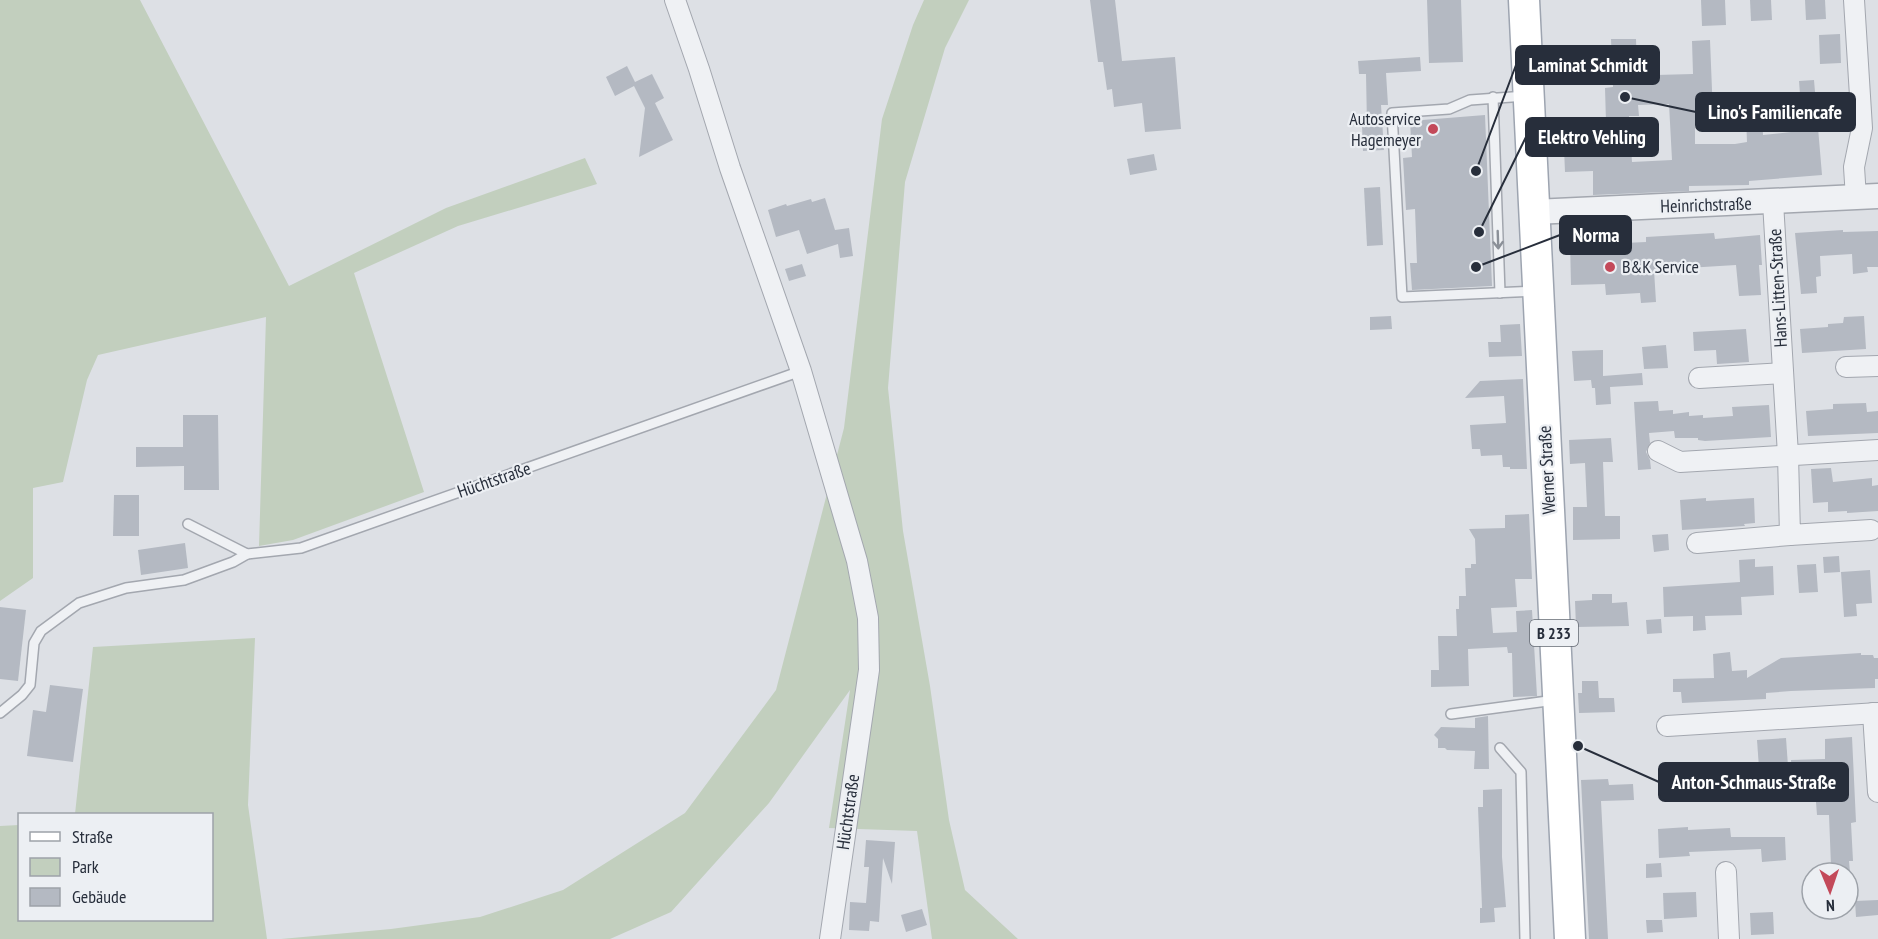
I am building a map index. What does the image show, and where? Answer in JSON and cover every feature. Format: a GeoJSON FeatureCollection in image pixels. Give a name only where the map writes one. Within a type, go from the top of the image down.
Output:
{"type":"FeatureCollection","features":[{"type":"Feature","properties":{"kind":"main road","name":"Werner Straße"},"geometry":{"type":"LineString","coordinates":[[1524,0],[1570,939]]}},
{"type":"Feature","properties":{"kind":"street","name":"Hüchtstraße"},"geometry":{"type":"LineString","coordinates":[[675,0],[730,168],[801,371],[857,561],[868,618],[869,670],[830,939]]}},
{"type":"Feature","properties":{"kind":"street"},"geometry":{"type":"LineString","coordinates":[[1854,0],[1862,128],[1854,167],[1867,197]]}},
{"type":"Feature","properties":{"kind":"street","name":"Heinrichstraße"},"geometry":{"type":"LineString","coordinates":[[1534,212],[1867,197]]}},
{"type":"Feature","properties":{"kind":"street","name":"Hans-Litten-Straße"},"geometry":{"type":"LineString","coordinates":[[1773,202],[1788,455],[1790,535]]}},
{"type":"Feature","properties":{"kind":"street"},"geometry":{"type":"LineString","coordinates":[[1845,367],[1878,366]]}},
{"type":"Feature","properties":{"kind":"street","name":"Hans-Litten-Straße"},"geometry":{"type":"LineString","coordinates":[[1699,378],[1783,373]]}},
{"type":"Feature","properties":{"kind":"street"},"geometry":{"type":"LineString","coordinates":[[1658,451],[1680,462],[1878,450]]}},
{"type":"Feature","properties":{"kind":"street"},"geometry":{"type":"LineString","coordinates":[[1697,543],[1871,530]]}},
{"type":"Feature","properties":{"kind":"street"},"geometry":{"type":"LineString","coordinates":[[1667,726],[1876,713],[1878,792]]}},
{"type":"Feature","properties":{"kind":"street"},"geometry":{"type":"LineString","coordinates":[[1726,872],[1729,939]]}},
{"type":"Feature","properties":{"kind":"lane"},"geometry":{"type":"LineString","coordinates":[[1528,96],[1493,97],[1470,100],[1449,109],[1392,113],[1402,297],[1538,291]]}},
{"type":"Feature","properties":{"kind":"lane"},"geometry":{"type":"LineString","coordinates":[[1493,97],[1500,293]]}},
{"type":"Feature","properties":{"kind":"lane","name":"Hüchtstraße"},"geometry":{"type":"LineString","coordinates":[[247,554],[301,548],[801,371]]}},
{"type":"Feature","properties":{"kind":"lane"},"geometry":{"type":"LineString","coordinates":[[188,524],[247,554]]}},
{"type":"Feature","properties":{"kind":"lane"},"geometry":{"type":"LineString","coordinates":[[0,713],[22,695],[30,685],[34,643],[41,631],[79,603],[126,588],[184,580],[233,562],[247,554]]}},
{"type":"Feature","properties":{"kind":"lane"},"geometry":{"type":"LineString","coordinates":[[1451,714],[1558,700]]}},
{"type":"Feature","properties":{"kind":"lane"},"geometry":{"type":"LineString","coordinates":[[1500,748],[1521,772],[1525,939]]}},
{"type":"Feature","properties":{"kind":"green space"},"geometry":{"type":"Polygon","coordinates":[[[0,0],[140,0],[289,286],[446,208],[585,158],[597,184],[458,226],[354,273],[424,492],[293,540],[259,546],[266,317],[98,355],[87,380],[63,482],[33,488],[33,578],[0,601],[0,0]]]}},
{"type":"Feature","properties":{"kind":"green space"},"geometry":{"type":"Polygon","coordinates":[[[924,0],[969,0],[945,48],[905,182],[888,388],[903,531],[930,686],[949,820],[965,890],[1018,939],[932,939],[917,831],[829,828],[850,690],[769,803],[671,912],[610,939],[281,939],[391,929],[480,917],[563,890],[685,813],[776,690],[844,428],[882,119],[913,25],[924,0]]]}},
{"type":"Feature","properties":{"kind":"green space"},"geometry":{"type":"Polygon","coordinates":[[[255,638],[248,805],[267,939],[0,939],[0,826],[18,825],[18,921],[213,921],[213,813],[75,813],[93,647],[255,638]]]}},
{"type":"Feature","properties":{"kind":"building"},"geometry":{"type":"Polygon","coordinates":[[[1090,0],[1115,0],[1122,61],[1175,57],[1181,129],[1145,132],[1142,103],[1114,107],[1112,89],[1107,90],[1103,62],[1098,62],[1090,0]]]}},
{"type":"Feature","properties":{"kind":"building"},"geometry":{"type":"Polygon","coordinates":[[[1427,0],[1461,0],[1463,62],[1429,63],[1427,0]]]}},
{"type":"Feature","properties":{"kind":"building"},"geometry":{"type":"Polygon","coordinates":[[[1701,0],[1725,0],[1726,25],[1702,26],[1701,0]]]}},
{"type":"Feature","properties":{"kind":"building"},"geometry":{"type":"Polygon","coordinates":[[[1750,0],[1771,0],[1772,20],[1751,21],[1750,0]]]}},
{"type":"Feature","properties":{"kind":"building"},"geometry":{"type":"Polygon","coordinates":[[[1805,0],[1825,0],[1826,19],[1806,20],[1805,0]]]}},
{"type":"Feature","properties":{"kind":"building"},"geometry":{"type":"Polygon","coordinates":[[[1840,34],[1841,63],[1820,64],[1819,35],[1840,34]]]}},
{"type":"Feature","properties":{"kind":"building"},"geometry":{"type":"Polygon","coordinates":[[[1611,39],[1636,39],[1637,69],[1656,68],[1656,75],[1693,74],[1692,41],[1710,40],[1713,115],[1695,116],[1695,144],[1735,144],[1747,142],[1746,117],[1762,116],[1763,135],[1791,132],[1789,108],[1801,108],[1799,81],[1814,80],[1822,175],[1749,181],[1749,185],[1689,186],[1689,191],[1593,195],[1593,171],[1565,172],[1563,124],[1606,122],[1605,88],[1613,87],[1611,39]],[[1669,104],[1638,105],[1639,116],[1629,116],[1632,162],[1672,160],[1669,104]]]}},
{"type":"Feature","properties":{"kind":"building"},"geometry":{"type":"Polygon","coordinates":[[[1420,57],[1421,71],[1386,73],[1388,105],[1381,105],[1384,150],[1363,151],[1362,125],[1367,125],[1366,74],[1359,74],[1358,61],[1420,57]]]}},
{"type":"Feature","properties":{"kind":"building"},"geometry":{"type":"Polygon","coordinates":[[[627,66],[635,82],[652,74],[664,98],[655,103],[673,140],[639,157],[645,108],[634,86],[615,96],[606,77],[627,66]]]}},
{"type":"Feature","properties":{"kind":"building"},"geometry":{"type":"Polygon","coordinates":[[[1485,115],[1492,286],[1412,290],[1410,263],[1417,263],[1415,209],[1406,210],[1403,158],[1412,157],[1410,121],[1485,115]]]}},
{"type":"Feature","properties":{"kind":"building"},"geometry":{"type":"Polygon","coordinates":[[[1154,154],[1157,170],[1130,175],[1127,159],[1154,154]]]}},
{"type":"Feature","properties":{"kind":"building"},"geometry":{"type":"Polygon","coordinates":[[[1380,187],[1383,245],[1367,246],[1364,188],[1380,187]]]}},
{"type":"Feature","properties":{"kind":"building"},"geometry":{"type":"Polygon","coordinates":[[[825,198],[835,230],[849,228],[853,256],[840,258],[838,244],[807,254],[799,230],[776,237],[768,210],[786,204],[787,206],[811,199],[812,202],[825,198]]]}},
{"type":"Feature","properties":{"kind":"building"},"geometry":{"type":"Polygon","coordinates":[[[1843,230],[1843,232],[1878,231],[1878,267],[1867,267],[1868,272],[1853,274],[1852,254],[1820,256],[1821,276],[1816,277],[1817,293],[1801,294],[1795,233],[1843,230]]]}},
{"type":"Feature","properties":{"kind":"building"},"geometry":{"type":"Polygon","coordinates":[[[1714,233],[1715,239],[1760,235],[1761,295],[1739,296],[1736,265],[1654,270],[1656,302],[1641,303],[1640,293],[1606,295],[1605,284],[1571,285],[1570,241],[1603,240],[1603,244],[1646,242],[1646,237],[1714,233]]]}},
{"type":"Feature","properties":{"kind":"building"},"geometry":{"type":"Polygon","coordinates":[[[802,264],[806,276],[789,281],[785,269],[802,264]]]}},
{"type":"Feature","properties":{"kind":"building"},"geometry":{"type":"Polygon","coordinates":[[[1391,316],[1392,329],[1370,330],[1370,317],[1391,316]]]}},
{"type":"Feature","properties":{"kind":"building"},"geometry":{"type":"Polygon","coordinates":[[[1864,316],[1866,349],[1802,353],[1800,329],[1828,327],[1828,324],[1843,323],[1844,317],[1864,316]]]}},
{"type":"Feature","properties":{"kind":"building"},"geometry":{"type":"Polygon","coordinates":[[[1520,324],[1522,356],[1489,357],[1488,342],[1501,342],[1500,325],[1520,324]]]}},
{"type":"Feature","properties":{"kind":"building"},"geometry":{"type":"Polygon","coordinates":[[[1746,329],[1749,362],[1717,364],[1716,350],[1694,351],[1693,332],[1746,329]]]}},
{"type":"Feature","properties":{"kind":"building"},"geometry":{"type":"Polygon","coordinates":[[[1666,345],[1668,368],[1644,369],[1642,347],[1666,345]]]}},
{"type":"Feature","properties":{"kind":"building"},"geometry":{"type":"Polygon","coordinates":[[[1603,350],[1603,376],[1642,373],[1643,385],[1610,387],[1611,404],[1596,405],[1595,388],[1592,388],[1591,380],[1574,381],[1572,351],[1603,350]]]}},
{"type":"Feature","properties":{"kind":"building"},"geometry":{"type":"Polygon","coordinates":[[[1523,379],[1527,469],[1510,469],[1510,467],[1503,467],[1502,455],[1481,456],[1480,449],[1472,449],[1470,425],[1506,423],[1504,396],[1465,398],[1480,381],[1523,379]]]}},
{"type":"Feature","properties":{"kind":"building"},"geometry":{"type":"Polygon","coordinates":[[[1658,401],[1659,411],[1673,410],[1673,414],[1689,412],[1689,416],[1703,415],[1703,418],[1733,416],[1732,407],[1769,405],[1771,437],[1705,441],[1698,440],[1698,438],[1675,438],[1674,431],[1649,433],[1650,443],[1646,452],[1651,469],[1638,470],[1634,402],[1658,401]]]}},
{"type":"Feature","properties":{"kind":"building"},"geometry":{"type":"Polygon","coordinates":[[[1866,403],[1867,412],[1878,411],[1878,433],[1808,436],[1806,411],[1833,409],[1833,404],[1866,403]]]}},
{"type":"Feature","properties":{"kind":"building"},"geometry":{"type":"Polygon","coordinates":[[[183,415],[218,415],[219,490],[184,490],[184,466],[136,467],[136,447],[183,447],[183,415]]]}},
{"type":"Feature","properties":{"kind":"building"},"geometry":{"type":"Polygon","coordinates":[[[1611,438],[1613,462],[1603,462],[1605,516],[1620,516],[1620,539],[1573,540],[1573,507],[1587,507],[1585,463],[1570,464],[1569,440],[1611,438]]]}},
{"type":"Feature","properties":{"kind":"building"},"geometry":{"type":"Polygon","coordinates":[[[1831,468],[1833,482],[1872,478],[1872,486],[1878,485],[1878,511],[1828,512],[1828,502],[1813,503],[1811,469],[1831,468]]]}},
{"type":"Feature","properties":{"kind":"building"},"geometry":{"type":"Polygon","coordinates":[[[114,495],[139,495],[139,536],[113,536],[114,495]]]}},
{"type":"Feature","properties":{"kind":"building"},"geometry":{"type":"Polygon","coordinates":[[[1706,498],[1706,501],[1754,498],[1755,523],[1744,524],[1745,526],[1682,530],[1680,500],[1706,498]]]}},
{"type":"Feature","properties":{"kind":"building"},"geometry":{"type":"Polygon","coordinates":[[[1529,514],[1532,579],[1515,579],[1517,607],[1491,608],[1493,633],[1517,632],[1516,611],[1532,610],[1537,696],[1513,697],[1512,653],[1508,653],[1507,647],[1468,649],[1469,686],[1431,687],[1431,670],[1439,670],[1438,636],[1457,636],[1456,609],[1459,609],[1459,596],[1466,596],[1465,568],[1471,568],[1471,564],[1476,564],[1475,539],[1469,529],[1505,528],[1505,515],[1529,514]]]}},
{"type":"Feature","properties":{"kind":"building"},"geometry":{"type":"Polygon","coordinates":[[[1668,534],[1669,550],[1654,552],[1652,535],[1668,534]]]}},
{"type":"Feature","properties":{"kind":"building"},"geometry":{"type":"Polygon","coordinates":[[[185,543],[188,568],[141,575],[138,550],[185,543]]]}},
{"type":"Feature","properties":{"kind":"building"},"geometry":{"type":"Polygon","coordinates":[[[1839,556],[1840,572],[1824,573],[1823,557],[1839,556]]]}},
{"type":"Feature","properties":{"kind":"building"},"geometry":{"type":"Polygon","coordinates":[[[1755,559],[1755,567],[1773,566],[1774,595],[1741,597],[1742,615],[1705,616],[1706,630],[1693,631],[1693,616],[1664,617],[1663,587],[1740,582],[1739,560],[1755,559]]]}},
{"type":"Feature","properties":{"kind":"building"},"geometry":{"type":"Polygon","coordinates":[[[1816,564],[1818,592],[1799,593],[1797,565],[1816,564]]]}},
{"type":"Feature","properties":{"kind":"building"},"geometry":{"type":"Polygon","coordinates":[[[1870,570],[1872,603],[1856,604],[1857,616],[1844,617],[1841,572],[1870,570]]]}},
{"type":"Feature","properties":{"kind":"building"},"geometry":{"type":"Polygon","coordinates":[[[1592,594],[1612,594],[1612,603],[1627,602],[1629,626],[1576,627],[1575,601],[1592,600],[1592,594]]]}},
{"type":"Feature","properties":{"kind":"building"},"geometry":{"type":"Polygon","coordinates":[[[0,607],[26,610],[18,681],[0,679],[0,607]]]}},
{"type":"Feature","properties":{"kind":"building"},"geometry":{"type":"Polygon","coordinates":[[[1661,619],[1662,633],[1647,634],[1646,620],[1661,619]]]}},
{"type":"Feature","properties":{"kind":"building"},"geometry":{"type":"Polygon","coordinates":[[[1730,652],[1732,671],[1747,670],[1747,678],[1781,658],[1861,653],[1861,655],[1873,655],[1874,658],[1878,658],[1878,679],[1875,679],[1875,688],[1791,691],[1766,693],[1766,699],[1682,703],[1681,692],[1673,692],[1673,679],[1714,678],[1713,654],[1730,652]]]}},
{"type":"Feature","properties":{"kind":"building"},"geometry":{"type":"Polygon","coordinates":[[[1582,681],[1598,681],[1599,698],[1614,698],[1615,712],[1579,713],[1578,693],[1582,693],[1582,681]]]}},
{"type":"Feature","properties":{"kind":"building"},"geometry":{"type":"Polygon","coordinates":[[[50,685],[83,689],[73,762],[27,756],[33,710],[46,712],[50,685]]]}},
{"type":"Feature","properties":{"kind":"building"},"geometry":{"type":"Polygon","coordinates":[[[1488,716],[1489,769],[1474,769],[1475,751],[1438,748],[1438,739],[1434,735],[1441,727],[1475,728],[1475,718],[1488,716]]]}},
{"type":"Feature","properties":{"kind":"building"},"geometry":{"type":"Polygon","coordinates":[[[1852,737],[1856,822],[1851,823],[1853,861],[1831,861],[1829,815],[1817,815],[1816,802],[1837,801],[1836,776],[1792,778],[1791,760],[1825,759],[1825,739],[1852,737]]]}},
{"type":"Feature","properties":{"kind":"building"},"geometry":{"type":"Polygon","coordinates":[[[1786,738],[1788,766],[1759,768],[1757,740],[1786,738]]]}},
{"type":"Feature","properties":{"kind":"building"},"geometry":{"type":"Polygon","coordinates":[[[1608,779],[1609,785],[1633,784],[1634,800],[1601,801],[1608,939],[1589,939],[1581,780],[1608,779]]]}},
{"type":"Feature","properties":{"kind":"building"},"geometry":{"type":"Polygon","coordinates":[[[1502,789],[1502,857],[1506,907],[1494,908],[1495,922],[1480,923],[1480,908],[1482,908],[1478,807],[1483,807],[1483,790],[1502,789]]]}},
{"type":"Feature","properties":{"kind":"building"},"geometry":{"type":"Polygon","coordinates":[[[1688,827],[1688,830],[1730,828],[1731,837],[1785,837],[1786,860],[1762,862],[1761,849],[1689,852],[1690,856],[1659,858],[1658,829],[1688,827]]]}},
{"type":"Feature","properties":{"kind":"building"},"geometry":{"type":"Polygon","coordinates":[[[866,840],[895,842],[892,884],[883,858],[879,922],[870,921],[869,931],[849,930],[850,902],[866,903],[869,867],[864,867],[866,840]]]}},
{"type":"Feature","properties":{"kind":"building"},"geometry":{"type":"Polygon","coordinates":[[[1661,863],[1662,877],[1646,878],[1646,864],[1661,863]]]}},
{"type":"Feature","properties":{"kind":"building"},"geometry":{"type":"Polygon","coordinates":[[[1696,892],[1697,917],[1664,919],[1663,893],[1696,892]]]}},
{"type":"Feature","properties":{"kind":"building"},"geometry":{"type":"Polygon","coordinates":[[[1878,900],[1878,915],[1860,917],[1860,901],[1878,900]]]}},
{"type":"Feature","properties":{"kind":"building"},"geometry":{"type":"Polygon","coordinates":[[[922,909],[927,925],[906,932],[901,915],[922,909]]]}},
{"type":"Feature","properties":{"kind":"building"},"geometry":{"type":"Polygon","coordinates":[[[1773,912],[1774,934],[1751,935],[1750,913],[1773,912]]]}},
{"type":"Feature","properties":{"kind":"building"},"geometry":{"type":"Polygon","coordinates":[[[1646,920],[1662,920],[1663,932],[1647,933],[1646,920]]]}},
{"type":"Feature","properties":{"kind":"place","name":"Lino's Familiencafe"},"geometry":{"type":"Point","coordinates":[1625,97]}},
{"type":"Feature","properties":{"kind":"place","name":"Autoservice Hagemeyer"},"geometry":{"type":"Point","coordinates":[1433,129]}},
{"type":"Feature","properties":{"kind":"place","name":"Laminat Schmidt"},"geometry":{"type":"Point","coordinates":[1476,171]}},
{"type":"Feature","properties":{"kind":"place","name":"Elektro Vehling"},"geometry":{"type":"Point","coordinates":[1479,232]}},
{"type":"Feature","properties":{"kind":"place","name":"Norma"},"geometry":{"type":"Point","coordinates":[1476,267]}},
{"type":"Feature","properties":{"kind":"place","name":"B&K Service"},"geometry":{"type":"Point","coordinates":[1610,267]}},
{"type":"Feature","properties":{"kind":"place","name":"Anton-Schmaus-Straße"},"geometry":{"type":"Point","coordinates":[1578,746]}}]}
